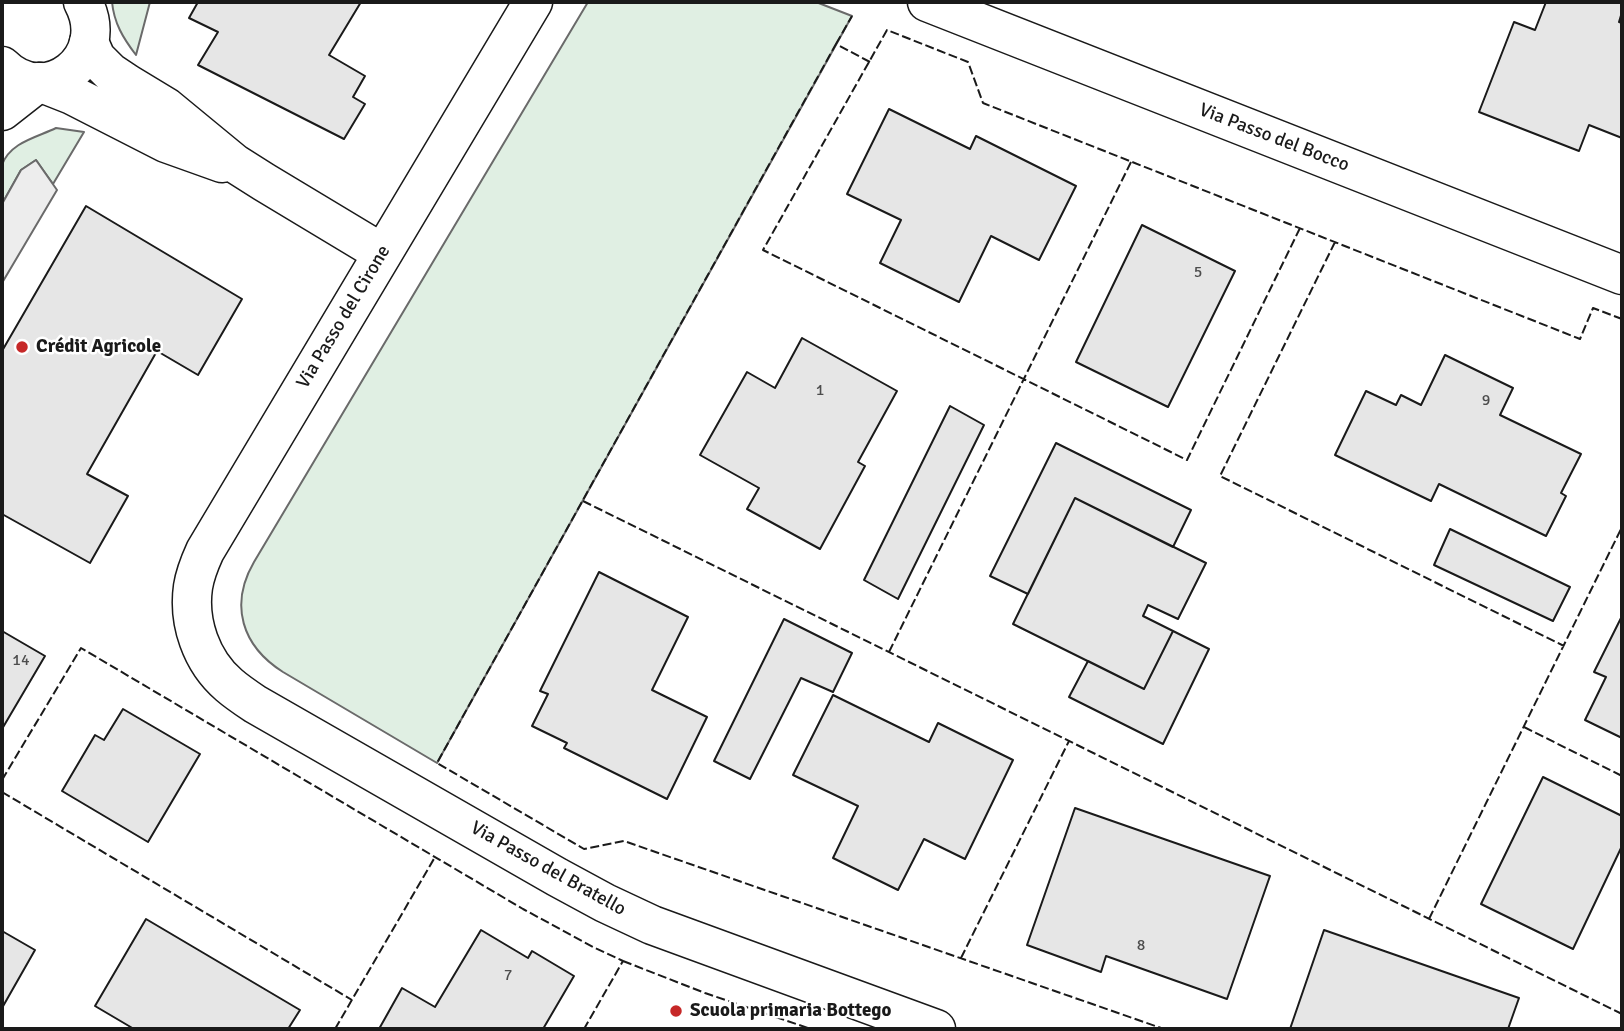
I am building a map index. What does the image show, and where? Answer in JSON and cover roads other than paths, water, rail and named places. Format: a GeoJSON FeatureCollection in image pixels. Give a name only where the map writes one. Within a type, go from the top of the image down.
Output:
{"type":"FeatureCollection","features":[{"type":"Feature","properties":{"kind":"street"},"geometry":{"type":"LineString","coordinates":[[2,111],[39,82],[57,79],[81,62],[92,33],[84,2]]}},
{"type":"Feature","properties":{"kind":"street","name":"Via Passo del Cirone"},"geometry":{"type":"LineString","coordinates":[[199,643],[193,622],[193,585],[205,551],[533,2]]}},
{"type":"Feature","properties":{"kind":"street","name":"Via Passo del Bocco"},"geometry":{"type":"LineString","coordinates":[[927,2],[1622,275]]}},
{"type":"Feature","properties":{"kind":"street"},"geometry":{"type":"LineString","coordinates":[[89,42],[96,58],[110,72],[166,107],[234,163],[382,253]]}},
{"type":"Feature","properties":{"kind":"street"},"geometry":{"type":"LineString","coordinates":[[2,66],[23,80],[39,82],[72,95],[157,139],[232,166],[264,182]]}},
{"type":"Feature","properties":{"kind":"street","name":"Via Passo del Bratello"},"geometry":{"type":"LineString","coordinates":[[199,643],[221,678],[255,704],[605,903],[677,934],[936,1029]]}},
{"type":"Feature","properties":{"kind":"place","name":"Crédit Agricole"},"geometry":{"type":"Point","coordinates":[22,347]}},
{"type":"Feature","properties":{"kind":"place","name":"Scuola primaria Bottego"},"geometry":{"type":"Point","coordinates":[676,1011]}}]}
